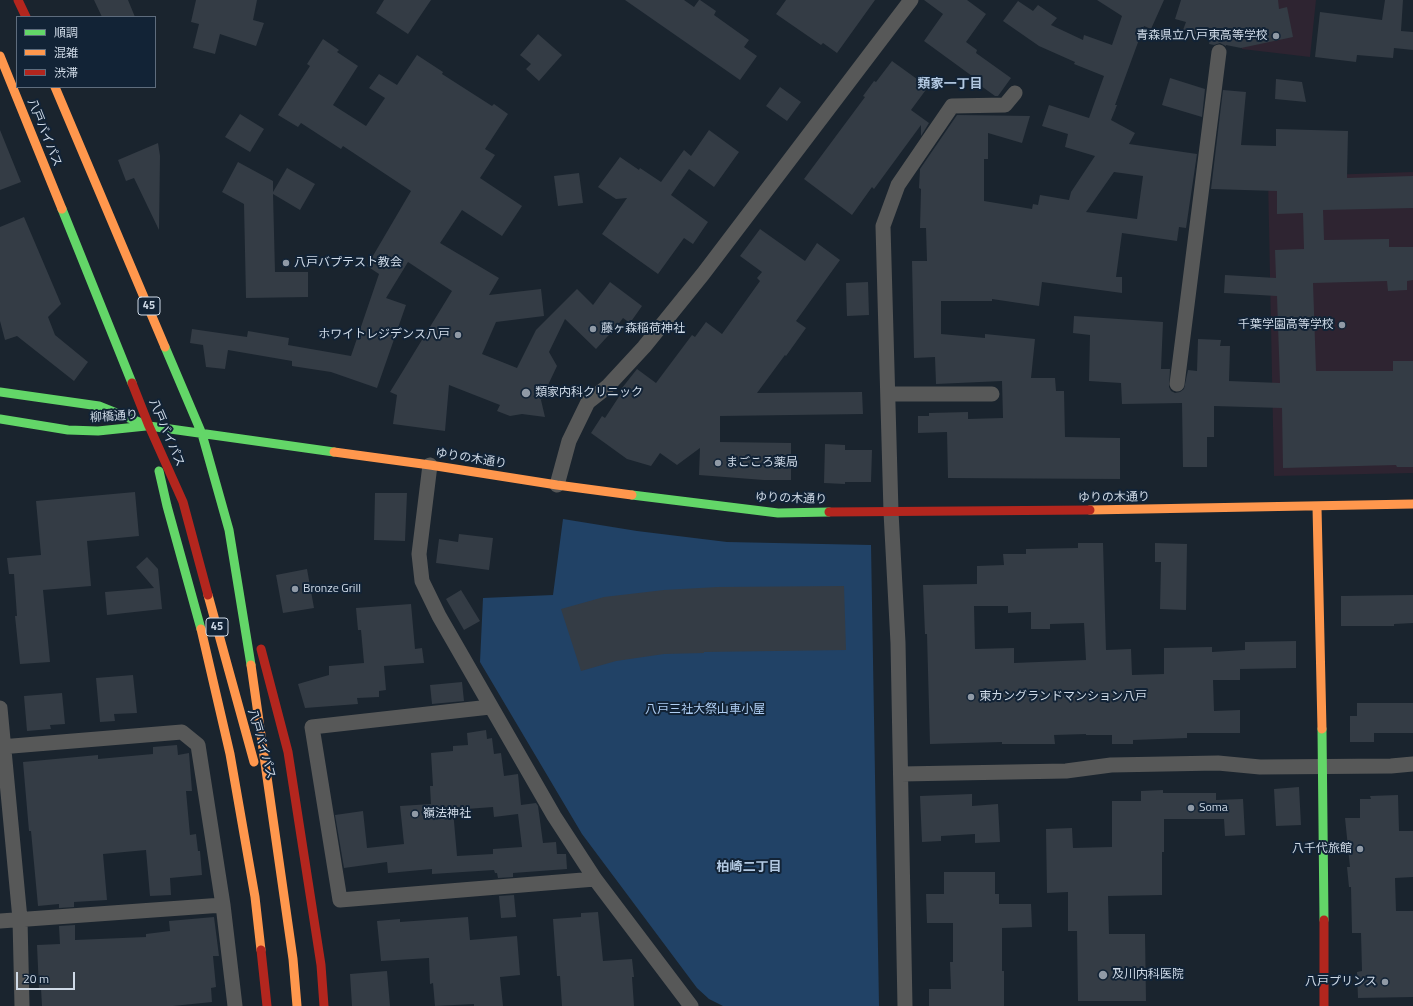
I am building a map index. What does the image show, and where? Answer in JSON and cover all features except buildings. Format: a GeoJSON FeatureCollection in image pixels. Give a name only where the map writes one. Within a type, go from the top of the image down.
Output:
{"type":"FeatureCollection","features":[{"type":"Feature","properties":{"kind":"main road"},"geometry":{"type":"LineString","coordinates":[[18,0],[26,16]]}},
{"type":"Feature","properties":{"kind":"main road","name":"八戸バイパス"},"geometry":{"type":"LineString","coordinates":[[0,56],[149,426],[183,502],[274,832]]}},
{"type":"Feature","properties":{"kind":"main road","name":"八戸バイパス"},"geometry":{"type":"LineString","coordinates":[[56,88],[202,434],[229,530],[257,702],[293,959],[297,1006]]}},
{"type":"Feature","properties":{"kind":"main road","name":"柳橋通り"},"geometry":{"type":"LineString","coordinates":[[0,392],[99,406],[149,426]]}},
{"type":"Feature","properties":{"kind":"main road","name":"柳橋通り"},"geometry":{"type":"LineString","coordinates":[[0,420],[68,430],[98,431],[149,426]]}},
{"type":"Feature","properties":{"kind":"main road"},"geometry":{"type":"LineString","coordinates":[[149,426],[167,506],[200,625],[230,754],[255,897],[267,1006]]}},
{"type":"Feature","properties":{"kind":"main road","name":"ゆりの木通り"},"geometry":{"type":"LineString","coordinates":[[149,426],[430,465],[557,485],[778,513],[1317,507],[1413,504]]}},
{"type":"Feature","properties":{"kind":"main road"},"geometry":{"type":"LineString","coordinates":[[1317,507],[1323,766],[1324,1006]]}},
{"type":"Feature","properties":{"kind":"main road"},"geometry":{"type":"LineString","coordinates":[[229,530],[254,622]]}},
{"type":"Feature","properties":{"kind":"main road"},"geometry":{"type":"LineString","coordinates":[[258,637],[288,752],[321,965],[324,1006]]}},
{"type":"Feature","properties":{"kind":"street"},"geometry":{"type":"LineString","coordinates":[[557,485],[569,440],[588,402],[607,387],[644,347],[703,274],[911,0]]}},
{"type":"Feature","properties":{"kind":"street"},"geometry":{"type":"LineString","coordinates":[[1177,384],[1219,52]]}},
{"type":"Feature","properties":{"kind":"street"},"geometry":{"type":"LineString","coordinates":[[904,1006],[898,643],[891,512],[883,226],[898,185],[952,106],[1005,105],[1015,93]]}},
{"type":"Feature","properties":{"kind":"street"},"geometry":{"type":"LineString","coordinates":[[888,394],[992,394]]}},
{"type":"Feature","properties":{"kind":"street"},"geometry":{"type":"LineString","coordinates":[[430,465],[419,554],[422,581],[439,616],[490,707],[554,816],[595,879],[691,1006]]}},
{"type":"Feature","properties":{"kind":"street"},"geometry":{"type":"LineString","coordinates":[[490,707],[312,727],[340,900],[595,879]]}},
{"type":"Feature","properties":{"kind":"street"},"geometry":{"type":"LineString","coordinates":[[0,708],[2,747],[20,919],[22,1006]]}},
{"type":"Feature","properties":{"kind":"street"},"geometry":{"type":"LineString","coordinates":[[2,747],[182,732],[198,745],[223,905],[235,1006]]}},
{"type":"Feature","properties":{"kind":"street"},"geometry":{"type":"LineString","coordinates":[[901,774],[1066,771],[1111,765],[1211,763],[1260,767],[1391,766],[1413,764]]}},
{"type":"Feature","properties":{"kind":"street"},"geometry":{"type":"LineString","coordinates":[[0,921],[223,905]]}},
{"type":"Feature","properties":{"kind":"shaded area","name":"青森県立八戸東高等学校"},"geometry":{"type":"Polygon","coordinates":[[[1235,0],[1316,0],[1310,57],[1242,49],[1235,0]]]}},
{"type":"Feature","properties":{"kind":"shaded area","name":"千葉学園高等学校"},"geometry":{"type":"Polygon","coordinates":[[[1413,172],[1413,473],[1274,476],[1268,177],[1413,172]]]}},
{"type":"Feature","properties":{"kind":"green space","name":"八戸三社大祭山車小屋"},"geometry":{"type":"Polygon","coordinates":[[[563,519],[637,531],[727,542],[871,545],[879,1006],[723,1006],[709,999],[697,988],[582,834],[480,662],[483,598],[553,595],[563,519]]]}},
{"type":"Feature","properties":{"kind":"traffic: fast"},"geometry":{"type":"LineString","coordinates":[[62,209],[132,383]]}},
{"type":"Feature","properties":{"kind":"traffic: fast"},"geometry":{"type":"LineString","coordinates":[[165,347],[202,434],[229,530],[251,665]]}},
{"type":"Feature","properties":{"kind":"traffic: fast"},"geometry":{"type":"LineString","coordinates":[[0,392],[99,406],[149,426],[334,452]]}},
{"type":"Feature","properties":{"kind":"traffic: fast"},"geometry":{"type":"LineString","coordinates":[[0,419],[68,430],[98,431],[146,426]]}},
{"type":"Feature","properties":{"kind":"traffic: fast"},"geometry":{"type":"LineString","coordinates":[[159,471],[167,506],[201,629]]}},
{"type":"Feature","properties":{"kind":"traffic: fast"},"geometry":{"type":"LineString","coordinates":[[632,495],[778,513],[829,512]]}},
{"type":"Feature","properties":{"kind":"traffic: fast"},"geometry":{"type":"LineString","coordinates":[[1322,729],[1324,920]]}},
{"type":"Feature","properties":{"kind":"traffic: slow"},"geometry":{"type":"LineString","coordinates":[[0,56],[62,209]]}},
{"type":"Feature","properties":{"kind":"traffic: slow"},"geometry":{"type":"LineString","coordinates":[[55,88],[165,347]]}},
{"type":"Feature","properties":{"kind":"traffic: slow"},"geometry":{"type":"LineString","coordinates":[[334,452],[632,495]]}},
{"type":"Feature","properties":{"kind":"traffic: slow"},"geometry":{"type":"LineString","coordinates":[[1090,510],[1413,504]]}},
{"type":"Feature","properties":{"kind":"traffic: slow"},"geometry":{"type":"LineString","coordinates":[[1317,507],[1322,729]]}},
{"type":"Feature","properties":{"kind":"traffic: slow"},"geometry":{"type":"LineString","coordinates":[[208,595],[254,762]]}},
{"type":"Feature","properties":{"kind":"traffic: slow"},"geometry":{"type":"LineString","coordinates":[[201,629],[230,754],[255,897],[261,950]]}},
{"type":"Feature","properties":{"kind":"traffic: slow"},"geometry":{"type":"LineString","coordinates":[[251,665],[293,959],[297,1006]]}},
{"type":"Feature","properties":{"kind":"traffic: jam"},"geometry":{"type":"LineString","coordinates":[[18,0],[26,16]]}},
{"type":"Feature","properties":{"kind":"traffic: jam"},"geometry":{"type":"LineString","coordinates":[[132,383],[149,426],[183,502],[208,595]]}},
{"type":"Feature","properties":{"kind":"traffic: jam"},"geometry":{"type":"LineString","coordinates":[[829,512],[1090,510]]}},
{"type":"Feature","properties":{"kind":"traffic: jam"},"geometry":{"type":"LineString","coordinates":[[261,649],[288,752],[321,965],[324,1006]]}},
{"type":"Feature","properties":{"kind":"traffic: jam"},"geometry":{"type":"LineString","coordinates":[[1324,920],[1324,1006]]}},
{"type":"Feature","properties":{"kind":"traffic: jam"},"geometry":{"type":"LineString","coordinates":[[261,950],[267,1006]]}},
{"type":"Feature","properties":{"kind":"place","name":"青森県立八戸東高等学校"},"geometry":{"type":"Point","coordinates":[1276,36]}},
{"type":"Feature","properties":{"kind":"place","name":"八戸バプテスト教会"},"geometry":{"type":"Point","coordinates":[286,263]}},
{"type":"Feature","properties":{"kind":"place","name":"千葉学園高等学校"},"geometry":{"type":"Point","coordinates":[1342,325]}},
{"type":"Feature","properties":{"kind":"place","name":"藤ヶ森稲荷神社"},"geometry":{"type":"Point","coordinates":[593,329]}},
{"type":"Feature","properties":{"kind":"place","name":"ホワイトレジデンス八戸"},"geometry":{"type":"Point","coordinates":[458,335]}},
{"type":"Feature","properties":{"kind":"place","name":"類家内科クリニック"},"geometry":{"type":"Point","coordinates":[526,393]}},
{"type":"Feature","properties":{"kind":"place","name":"まごころ薬局"},"geometry":{"type":"Point","coordinates":[718,463]}},
{"type":"Feature","properties":{"kind":"place","name":"Bronze Grill"},"geometry":{"type":"Point","coordinates":[295,589]}},
{"type":"Feature","properties":{"kind":"place","name":"東カングランドマンション八戸"},"geometry":{"type":"Point","coordinates":[971,697]}},
{"type":"Feature","properties":{"kind":"place","name":"Soma"},"geometry":{"type":"Point","coordinates":[1191,808]}},
{"type":"Feature","properties":{"kind":"place","name":"嶺法神社"},"geometry":{"type":"Point","coordinates":[415,814]}},
{"type":"Feature","properties":{"kind":"place","name":"八千代旅館"},"geometry":{"type":"Point","coordinates":[1360,849]}},
{"type":"Feature","properties":{"kind":"place","name":"及川内科医院"},"geometry":{"type":"Point","coordinates":[1103,975]}},
{"type":"Feature","properties":{"kind":"place","name":"八戸プリンス"},"geometry":{"type":"Point","coordinates":[1385,982]}},
{"type":"Feature","properties":{"kind":"district","name":"類家一丁目"},"geometry":{"type":"Point","coordinates":[950,85]}},
{"type":"Feature","properties":{"kind":"district","name":"柏崎二丁目"},"geometry":{"type":"Point","coordinates":[749,868]}}]}
